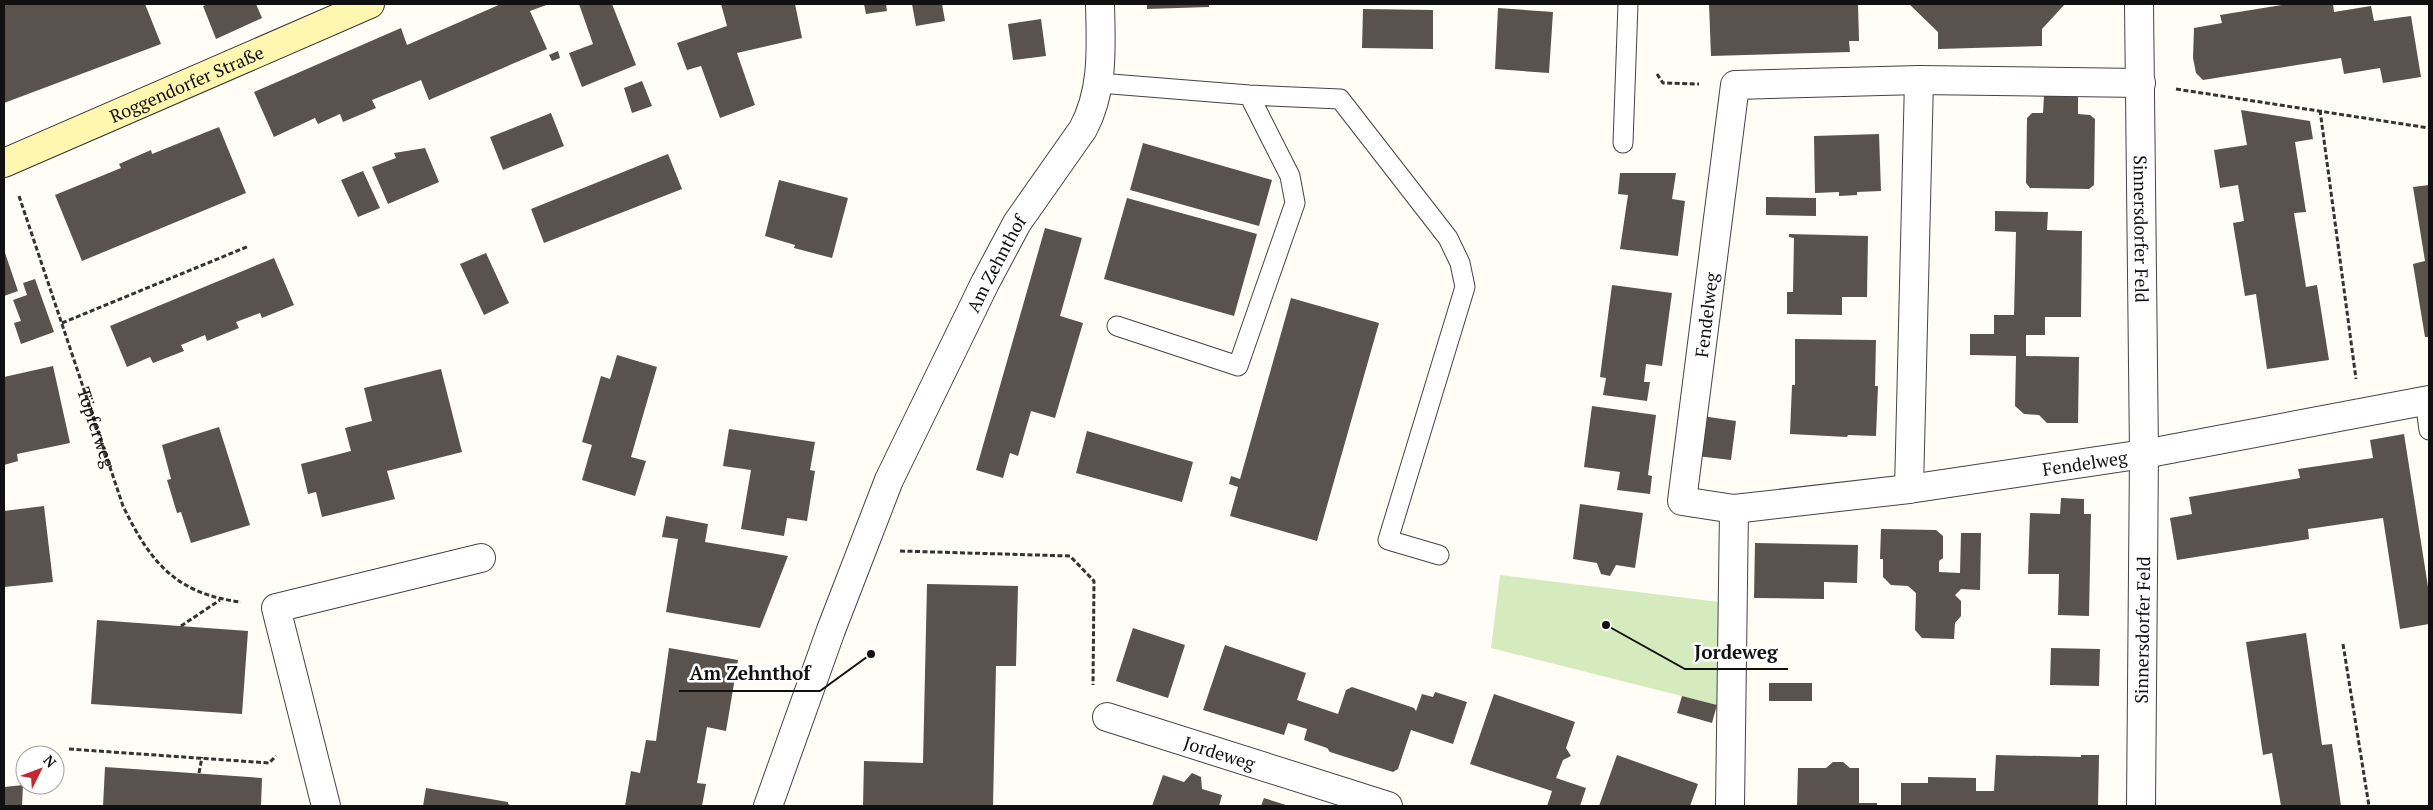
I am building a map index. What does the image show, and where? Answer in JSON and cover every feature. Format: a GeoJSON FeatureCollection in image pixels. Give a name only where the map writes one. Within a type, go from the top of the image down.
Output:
{"type":"FeatureCollection","features":[{"type":"Feature","properties":{"kind":"main road","name":"Roggendorfer Straße"},"geometry":{"type":"LineString","coordinates":[[6,162],[370,4]]}},
{"type":"Feature","properties":{"kind":"street","name":"Am Zehnthof"},"geometry":{"type":"LineString","coordinates":[[768,806],[784,758],[889,480],[985,283],[1028,205],[1083,129],[1092,112],[1099,84],[1100,4]]}},
{"type":"Feature","properties":{"kind":"street","name":"Sinnersdorfer Feld"},"geometry":{"type":"LineString","coordinates":[[2139,4],[2144,454],[2141,806]]}},
{"type":"Feature","properties":{"kind":"street"},"geometry":{"type":"LineString","coordinates":[[1735,86],[1918,80],[2140,83]]}},
{"type":"Feature","properties":{"kind":"street"},"geometry":{"type":"LineString","coordinates":[[1909,489],[1918,80]]}},
{"type":"Feature","properties":{"kind":"street","name":"Fendelweg"},"geometry":{"type":"LineString","coordinates":[[1735,86],[1682,500],[1734,509],[1909,489],[2144,454]]}},
{"type":"Feature","properties":{"kind":"street"},"geometry":{"type":"LineString","coordinates":[[2144,454],[2427,400]]}},
{"type":"Feature","properties":{"kind":"street"},"geometry":{"type":"LineString","coordinates":[[1730,806],[1734,509]]}},
{"type":"Feature","properties":{"kind":"street"},"geometry":{"type":"LineString","coordinates":[[326,806],[276,608],[481,558]]}},
{"type":"Feature","properties":{"kind":"street","name":"Jordeweg"},"geometry":{"type":"LineString","coordinates":[[1107,717],[1388,806]]}},
{"type":"Feature","properties":{"kind":"lane"},"geometry":{"type":"LineString","coordinates":[[1623,143],[1628,4]]}},
{"type":"Feature","properties":{"kind":"lane"},"geometry":{"type":"LineString","coordinates":[[1099,84],[1250,95],[1340,99],[1448,238],[1460,263],[1465,287],[1388,540],[1438,555]]}},
{"type":"Feature","properties":{"kind":"lane"},"geometry":{"type":"LineString","coordinates":[[1117,326],[1238,366],[1295,203],[1290,176],[1250,95]]}},
{"type":"Feature","properties":{"kind":"lane"},"geometry":{"type":"LineString","coordinates":[[2427,400],[2429,430]]}},
{"type":"Feature","properties":{"kind":"path"},"geometry":{"type":"LineString","coordinates":[[1627,33],[1663,83],[1735,86]]}},
{"type":"Feature","properties":{"kind":"path"},"geometry":{"type":"LineString","coordinates":[[2140,83],[2429,128]]}},
{"type":"Feature","properties":{"kind":"path"},"geometry":{"type":"LineString","coordinates":[[2320,110],[2361,412]]}},
{"type":"Feature","properties":{"kind":"path","name":"Töpferweg"},"geometry":{"type":"LineString","coordinates":[[6,162],[123,506],[140,542],[161,566],[190,588],[221,600],[276,608]]}},
{"type":"Feature","properties":{"kind":"path"},"geometry":{"type":"LineString","coordinates":[[62,323],[249,246]]}},
{"type":"Feature","properties":{"kind":"path"},"geometry":{"type":"LineString","coordinates":[[862,550],[1070,556],[1094,581],[1093,712],[1107,717]]}},
{"type":"Feature","properties":{"kind":"path"},"geometry":{"type":"LineString","coordinates":[[181,626],[221,600]]}},
{"type":"Feature","properties":{"kind":"path"},"geometry":{"type":"LineString","coordinates":[[2343,644],[2369,806]]}},
{"type":"Feature","properties":{"kind":"path"},"geometry":{"type":"LineString","coordinates":[[69,749],[269,763],[307,727]]}},
{"type":"Feature","properties":{"kind":"path"},"geometry":{"type":"LineString","coordinates":[[199,774],[202,757]]}},
{"type":"Feature","properties":{"kind":"green space"},"geometry":{"type":"Polygon","coordinates":[[[1500,575],[1719,602],[1717,705],[1491,648],[1500,575]]]}},
{"type":"Feature","properties":{"kind":"building"},"geometry":{"type":"Polygon","coordinates":[[[4,4],[145,4],[161,44],[4,103],[4,4]]]}},
{"type":"Feature","properties":{"kind":"building"},"geometry":{"type":"Polygon","coordinates":[[[208,4],[256,4],[262,18],[216,39],[203,6],[208,4]]]}},
{"type":"Feature","properties":{"kind":"building"},"geometry":{"type":"Polygon","coordinates":[[[501,4],[549,4],[530,11],[547,49],[429,100],[421,80],[372,100],[376,108],[343,122],[340,114],[318,124],[315,118],[274,137],[254,92],[401,28],[407,45],[501,4]]]}},
{"type":"Feature","properties":{"kind":"building"},"geometry":{"type":"Polygon","coordinates":[[[579,4],[612,4],[636,65],[582,87],[569,53],[593,44],[579,4]]]}},
{"type":"Feature","properties":{"kind":"building"},"geometry":{"type":"Polygon","coordinates":[[[721,4],[795,4],[802,38],[737,53],[755,105],[720,118],[701,66],[687,70],[677,43],[727,26],[721,4]]]}},
{"type":"Feature","properties":{"kind":"building"},"geometry":{"type":"Polygon","coordinates":[[[864,4],[886,4],[887,11],[866,14],[864,4]]]}},
{"type":"Feature","properties":{"kind":"building"},"geometry":{"type":"Polygon","coordinates":[[[912,4],[942,4],[945,21],[916,26],[912,4]]]}},
{"type":"Feature","properties":{"kind":"building"},"geometry":{"type":"Polygon","coordinates":[[[1147,4],[1209,4],[1209,7],[1147,9],[1147,4]]]}},
{"type":"Feature","properties":{"kind":"building"},"geometry":{"type":"Polygon","coordinates":[[[1709,4],[1858,4],[1859,41],[1849,41],[1850,52],[1711,56],[1709,4]]]}},
{"type":"Feature","properties":{"kind":"building"},"geometry":{"type":"Polygon","coordinates":[[[1909,4],[2065,4],[2042,29],[2042,46],[1938,49],[1938,32],[1909,4]]]}},
{"type":"Feature","properties":{"kind":"building"},"geometry":{"type":"Polygon","coordinates":[[[2288,4],[2333,4],[2334,12],[2371,6],[2374,21],[2411,16],[2421,77],[2383,83],[2380,68],[2344,74],[2341,58],[2203,80],[2196,73],[2193,58],[2194,28],[2222,23],[2220,15],[2288,4]]]}},
{"type":"Feature","properties":{"kind":"building"},"geometry":{"type":"Polygon","coordinates":[[[1498,8],[1553,12],[1549,73],[1495,69],[1498,8]]]}},
{"type":"Feature","properties":{"kind":"building"},"geometry":{"type":"Polygon","coordinates":[[[1363,9],[1433,10],[1433,49],[1362,48],[1363,9]]]}},
{"type":"Feature","properties":{"kind":"building"},"geometry":{"type":"Polygon","coordinates":[[[1041,19],[1046,56],[1013,60],[1008,24],[1041,19]]]}},
{"type":"Feature","properties":{"kind":"building"},"geometry":{"type":"Polygon","coordinates":[[[558,51],[560,58],[552,61],[549,55],[558,51]]]}},
{"type":"Feature","properties":{"kind":"building"},"geometry":{"type":"Polygon","coordinates":[[[642,81],[652,106],[632,113],[624,88],[642,81]]]}},
{"type":"Feature","properties":{"kind":"building"},"geometry":{"type":"Polygon","coordinates":[[[2044,95],[2078,96],[2078,114],[2090,115],[2095,119],[2094,185],[2089,189],[2030,188],[2026,183],[2027,118],[2032,113],[2043,113],[2044,95]]]}},
{"type":"Feature","properties":{"kind":"building"},"geometry":{"type":"Polygon","coordinates":[[[2241,110],[2310,121],[2313,139],[2295,142],[2306,212],[2294,213],[2306,287],[2317,285],[2329,360],[2267,369],[2256,294],[2245,296],[2233,223],[2244,221],[2238,185],[2220,188],[2214,150],[2247,145],[2241,110]]]}},
{"type":"Feature","properties":{"kind":"building"},"geometry":{"type":"Polygon","coordinates":[[[551,113],[564,146],[503,170],[490,137],[551,113]]]}},
{"type":"Feature","properties":{"kind":"building"},"geometry":{"type":"Polygon","coordinates":[[[219,127],[246,193],[82,261],[55,195],[121,168],[119,164],[151,150],[152,154],[219,127]]]}},
{"type":"Feature","properties":{"kind":"building"},"geometry":{"type":"Polygon","coordinates":[[[1879,134],[1881,191],[1857,192],[1857,195],[1839,196],[1839,192],[1815,193],[1814,136],[1879,134]]]}},
{"type":"Feature","properties":{"kind":"building"},"geometry":{"type":"Polygon","coordinates":[[[1143,143],[1272,180],[1259,226],[1130,190],[1143,143]]]}},
{"type":"Feature","properties":{"kind":"building"},"geometry":{"type":"Polygon","coordinates":[[[425,148],[439,182],[388,204],[372,167],[396,158],[394,153],[425,148]]]}},
{"type":"Feature","properties":{"kind":"building"},"geometry":{"type":"Polygon","coordinates":[[[668,154],[682,189],[544,243],[531,209],[668,154]]]}},
{"type":"Feature","properties":{"kind":"building"},"geometry":{"type":"Polygon","coordinates":[[[363,171],[380,208],[358,217],[341,180],[363,171]]]}},
{"type":"Feature","properties":{"kind":"building"},"geometry":{"type":"Polygon","coordinates":[[[1620,173],[1676,173],[1672,199],[1685,201],[1678,256],[1620,249],[1628,195],[1618,194],[1620,173]]]}},
{"type":"Feature","properties":{"kind":"building"},"geometry":{"type":"Polygon","coordinates":[[[779,180],[848,198],[832,258],[794,248],[795,245],[765,236],[779,180]]]}},
{"type":"Feature","properties":{"kind":"building"},"geometry":{"type":"Polygon","coordinates":[[[2429,185],[2429,337],[2425,337],[2413,264],[2425,261],[2413,187],[2429,185]]]}},
{"type":"Feature","properties":{"kind":"building"},"geometry":{"type":"Polygon","coordinates":[[[1766,197],[1816,198],[1816,216],[1766,215],[1766,197]]]}},
{"type":"Feature","properties":{"kind":"building"},"geometry":{"type":"Polygon","coordinates":[[[1127,198],[1257,234],[1234,316],[1104,279],[1127,198]]]}},
{"type":"Feature","properties":{"kind":"building"},"geometry":{"type":"Polygon","coordinates":[[[1995,211],[2048,212],[2047,230],[2082,231],[2081,317],[2045,317],[2045,335],[2026,335],[2026,356],[2079,357],[2078,423],[2047,423],[2039,415],[2024,414],[2015,406],[2016,356],[1970,355],[1970,334],[1994,334],[1994,315],[2014,315],[2016,232],[1995,231],[1995,211]]]}},
{"type":"Feature","properties":{"kind":"building"},"geometry":{"type":"Polygon","coordinates":[[[1045,228],[1082,238],[1060,316],[1083,323],[1055,418],[1031,411],[1018,456],[1010,453],[1003,478],[976,470],[1045,228]]]}},
{"type":"Feature","properties":{"kind":"building"},"geometry":{"type":"Polygon","coordinates":[[[1789,234],[1868,236],[1867,297],[1842,297],[1842,315],[1787,314],[1787,292],[1793,292],[1794,238],[1789,237],[1789,234]]]}},
{"type":"Feature","properties":{"kind":"building"},"geometry":{"type":"Polygon","coordinates":[[[4,250],[18,291],[4,296],[4,250]]]}},
{"type":"Feature","properties":{"kind":"building"},"geometry":{"type":"Polygon","coordinates":[[[486,253],[509,303],[484,315],[460,264],[486,253]]]}},
{"type":"Feature","properties":{"kind":"building"},"geometry":{"type":"Polygon","coordinates":[[[274,258],[294,305],[262,318],[260,313],[236,322],[239,328],[207,341],[205,335],[181,345],[184,351],[153,363],[150,357],[127,367],[110,326],[274,258]]]}},
{"type":"Feature","properties":{"kind":"building"},"geometry":{"type":"Polygon","coordinates":[[[35,279],[54,332],[21,344],[14,323],[21,321],[13,300],[27,295],[23,283],[35,279]]]}},
{"type":"Feature","properties":{"kind":"building"},"geometry":{"type":"Polygon","coordinates":[[[1612,285],[1672,293],[1662,366],[1646,364],[1644,382],[1650,382],[1647,401],[1603,395],[1606,378],[1600,377],[1612,285]]]}},
{"type":"Feature","properties":{"kind":"building"},"geometry":{"type":"Polygon","coordinates":[[[1291,298],[1379,323],[1317,541],[1230,516],[1238,487],[1229,484],[1231,476],[1240,479],[1291,298]]]}},
{"type":"Feature","properties":{"kind":"building"},"geometry":{"type":"Polygon","coordinates":[[[1795,339],[1876,340],[1875,386],[1878,386],[1876,436],[1848,435],[1847,437],[1790,434],[1792,385],[1795,385],[1795,339]]]}},
{"type":"Feature","properties":{"kind":"building"},"geometry":{"type":"Polygon","coordinates":[[[617,355],[657,367],[631,457],[646,461],[635,496],[582,480],[592,445],[582,442],[601,376],[610,379],[617,355]]]}},
{"type":"Feature","properties":{"kind":"building"},"geometry":{"type":"Polygon","coordinates":[[[53,366],[70,443],[17,454],[18,461],[4,465],[4,377],[53,366]]]}},
{"type":"Feature","properties":{"kind":"building"},"geometry":{"type":"Polygon","coordinates":[[[441,369],[462,452],[387,471],[395,499],[322,517],[316,492],[308,494],[301,464],[351,451],[345,428],[372,421],[364,388],[441,369]]]}},
{"type":"Feature","properties":{"kind":"building"},"geometry":{"type":"Polygon","coordinates":[[[1592,406],[1656,415],[1648,475],[1652,476],[1650,494],[1617,490],[1620,472],[1584,467],[1592,406]]]}},
{"type":"Feature","properties":{"kind":"building"},"geometry":{"type":"Polygon","coordinates":[[[1702,416],[1736,421],[1731,460],[1697,456],[1702,416]]]}},
{"type":"Feature","properties":{"kind":"building"},"geometry":{"type":"Polygon","coordinates":[[[219,427],[250,525],[191,543],[181,512],[177,513],[167,480],[171,479],[162,445],[219,427]]]}},
{"type":"Feature","properties":{"kind":"building"},"geometry":{"type":"Polygon","coordinates":[[[729,429],[815,442],[810,470],[815,471],[807,521],[787,518],[784,536],[741,529],[751,470],[723,466],[729,429]]]}},
{"type":"Feature","properties":{"kind":"building"},"geometry":{"type":"Polygon","coordinates":[[[1087,431],[1193,462],[1182,502],[1076,473],[1087,431]]]}},
{"type":"Feature","properties":{"kind":"building"},"geometry":{"type":"Polygon","coordinates":[[[2404,434],[2429,593],[2429,624],[2400,629],[2383,518],[2308,529],[2309,539],[2177,560],[2170,518],[2192,514],[2189,497],[2300,478],[2298,469],[2373,458],[2370,440],[2404,434]]]}},
{"type":"Feature","properties":{"kind":"building"},"geometry":{"type":"Polygon","coordinates":[[[2061,498],[2084,499],[2084,514],[2091,514],[2089,616],[2058,615],[2059,574],[2028,574],[2030,513],[2060,514],[2061,498]]]}},
{"type":"Feature","properties":{"kind":"building"},"geometry":{"type":"Polygon","coordinates":[[[1580,504],[1643,513],[1635,568],[1616,565],[1610,576],[1601,574],[1597,563],[1573,559],[1580,504]]]}},
{"type":"Feature","properties":{"kind":"building"},"geometry":{"type":"Polygon","coordinates":[[[44,506],[53,582],[4,587],[4,511],[44,506]]]}},
{"type":"Feature","properties":{"kind":"building"},"geometry":{"type":"Polygon","coordinates":[[[666,516],[708,524],[705,542],[788,556],[760,628],[666,612],[678,539],[662,537],[666,516]]]}},
{"type":"Feature","properties":{"kind":"building"},"geometry":{"type":"Polygon","coordinates":[[[1881,529],[1936,530],[1943,536],[1943,558],[1939,561],[1939,572],[1960,573],[1961,533],[1981,533],[1980,590],[1961,589],[1955,595],[1961,601],[1961,616],[1955,623],[1954,639],[1922,638],[1915,630],[1916,593],[1908,586],[1891,585],[1883,577],[1883,559],[1880,559],[1881,529]]]}},
{"type":"Feature","properties":{"kind":"building"},"geometry":{"type":"Polygon","coordinates":[[[1755,543],[1858,545],[1857,583],[1824,582],[1824,599],[1754,598],[1755,543]]]}},
{"type":"Feature","properties":{"kind":"building"},"geometry":{"type":"Polygon","coordinates":[[[927,584],[1018,586],[1016,666],[996,666],[993,806],[863,806],[864,761],[923,763],[927,584]]]}},
{"type":"Feature","properties":{"kind":"building"},"geometry":{"type":"Polygon","coordinates":[[[97,620],[248,631],[242,714],[91,704],[97,620]]]}},
{"type":"Feature","properties":{"kind":"building"},"geometry":{"type":"Polygon","coordinates":[[[1133,628],[1185,645],[1168,698],[1116,681],[1133,628]]]}},
{"type":"Feature","properties":{"kind":"building"},"geometry":{"type":"Polygon","coordinates":[[[2306,633],[2322,745],[2332,744],[2341,806],[2281,806],[2272,753],[2263,755],[2246,642],[2306,633]]]}},
{"type":"Feature","properties":{"kind":"building"},"geometry":{"type":"Polygon","coordinates":[[[1225,645],[1306,673],[1297,700],[1338,714],[1346,690],[1352,687],[1414,708],[1416,711],[1422,694],[1433,697],[1435,692],[1467,702],[1453,744],[1411,730],[1398,769],[1393,772],[1330,752],[1327,748],[1304,740],[1307,729],[1288,723],[1284,735],[1203,710],[1225,645]]]}},
{"type":"Feature","properties":{"kind":"building"},"geometry":{"type":"Polygon","coordinates":[[[669,648],[738,660],[726,731],[707,727],[697,783],[706,784],[702,806],[625,806],[631,771],[640,773],[646,740],[656,741],[669,648]]]}},
{"type":"Feature","properties":{"kind":"building"},"geometry":{"type":"Polygon","coordinates":[[[2051,648],[2100,649],[2099,686],[2050,685],[2051,648]]]}},
{"type":"Feature","properties":{"kind":"building"},"geometry":{"type":"Polygon","coordinates":[[[1769,683],[1812,683],[1812,701],[1769,701],[1769,683]]]}},
{"type":"Feature","properties":{"kind":"building"},"geometry":{"type":"Polygon","coordinates":[[[1494,694],[1575,722],[1566,748],[1571,756],[1563,760],[1556,778],[1586,788],[1580,806],[1547,806],[1552,791],[1470,764],[1494,694]]]}},
{"type":"Feature","properties":{"kind":"building"},"geometry":{"type":"Polygon","coordinates":[[[1682,696],[1717,705],[1712,723],[1677,713],[1682,696]]]}},
{"type":"Feature","properties":{"kind":"building"},"geometry":{"type":"Polygon","coordinates":[[[1617,755],[1698,784],[1690,806],[1599,806],[1617,755]]]}},
{"type":"Feature","properties":{"kind":"building"},"geometry":{"type":"Polygon","coordinates":[[[1996,755],[2081,757],[2081,755],[2099,755],[2098,806],[1901,806],[1901,783],[1928,783],[1928,777],[1976,778],[1976,791],[1994,791],[1996,755]]]}},
{"type":"Feature","properties":{"kind":"building"},"geometry":{"type":"Polygon","coordinates":[[[1833,762],[1843,762],[1850,768],[1859,768],[1859,803],[1877,803],[1877,806],[1797,806],[1798,768],[1826,768],[1833,762]]]}},
{"type":"Feature","properties":{"kind":"building"},"geometry":{"type":"Polygon","coordinates":[[[105,767],[262,778],[261,806],[103,806],[105,767]]]}},
{"type":"Feature","properties":{"kind":"building"},"geometry":{"type":"Polygon","coordinates":[[[1192,773],[1201,777],[1202,789],[1222,795],[1219,806],[1152,806],[1163,775],[1184,782],[1192,773]]]}},
{"type":"Feature","properties":{"kind":"building"},"geometry":{"type":"Polygon","coordinates":[[[15,786],[15,795],[23,795],[22,806],[4,806],[4,787],[15,786]]]}},
{"type":"Feature","properties":{"kind":"building"},"geometry":{"type":"Polygon","coordinates":[[[426,788],[508,802],[512,806],[423,806],[426,788]]]}},
{"type":"Feature","properties":{"kind":"building"},"geometry":{"type":"Polygon","coordinates":[[[1264,798],[1289,806],[1261,806],[1264,798]]]}},
{"type":"Feature","properties":{"kind":"place","name":"Jordeweg"},"geometry":{"type":"Point","coordinates":[1606,625]}},
{"type":"Feature","properties":{"kind":"place","name":"Am Zehnthof"},"geometry":{"type":"Point","coordinates":[871,654]}}]}
